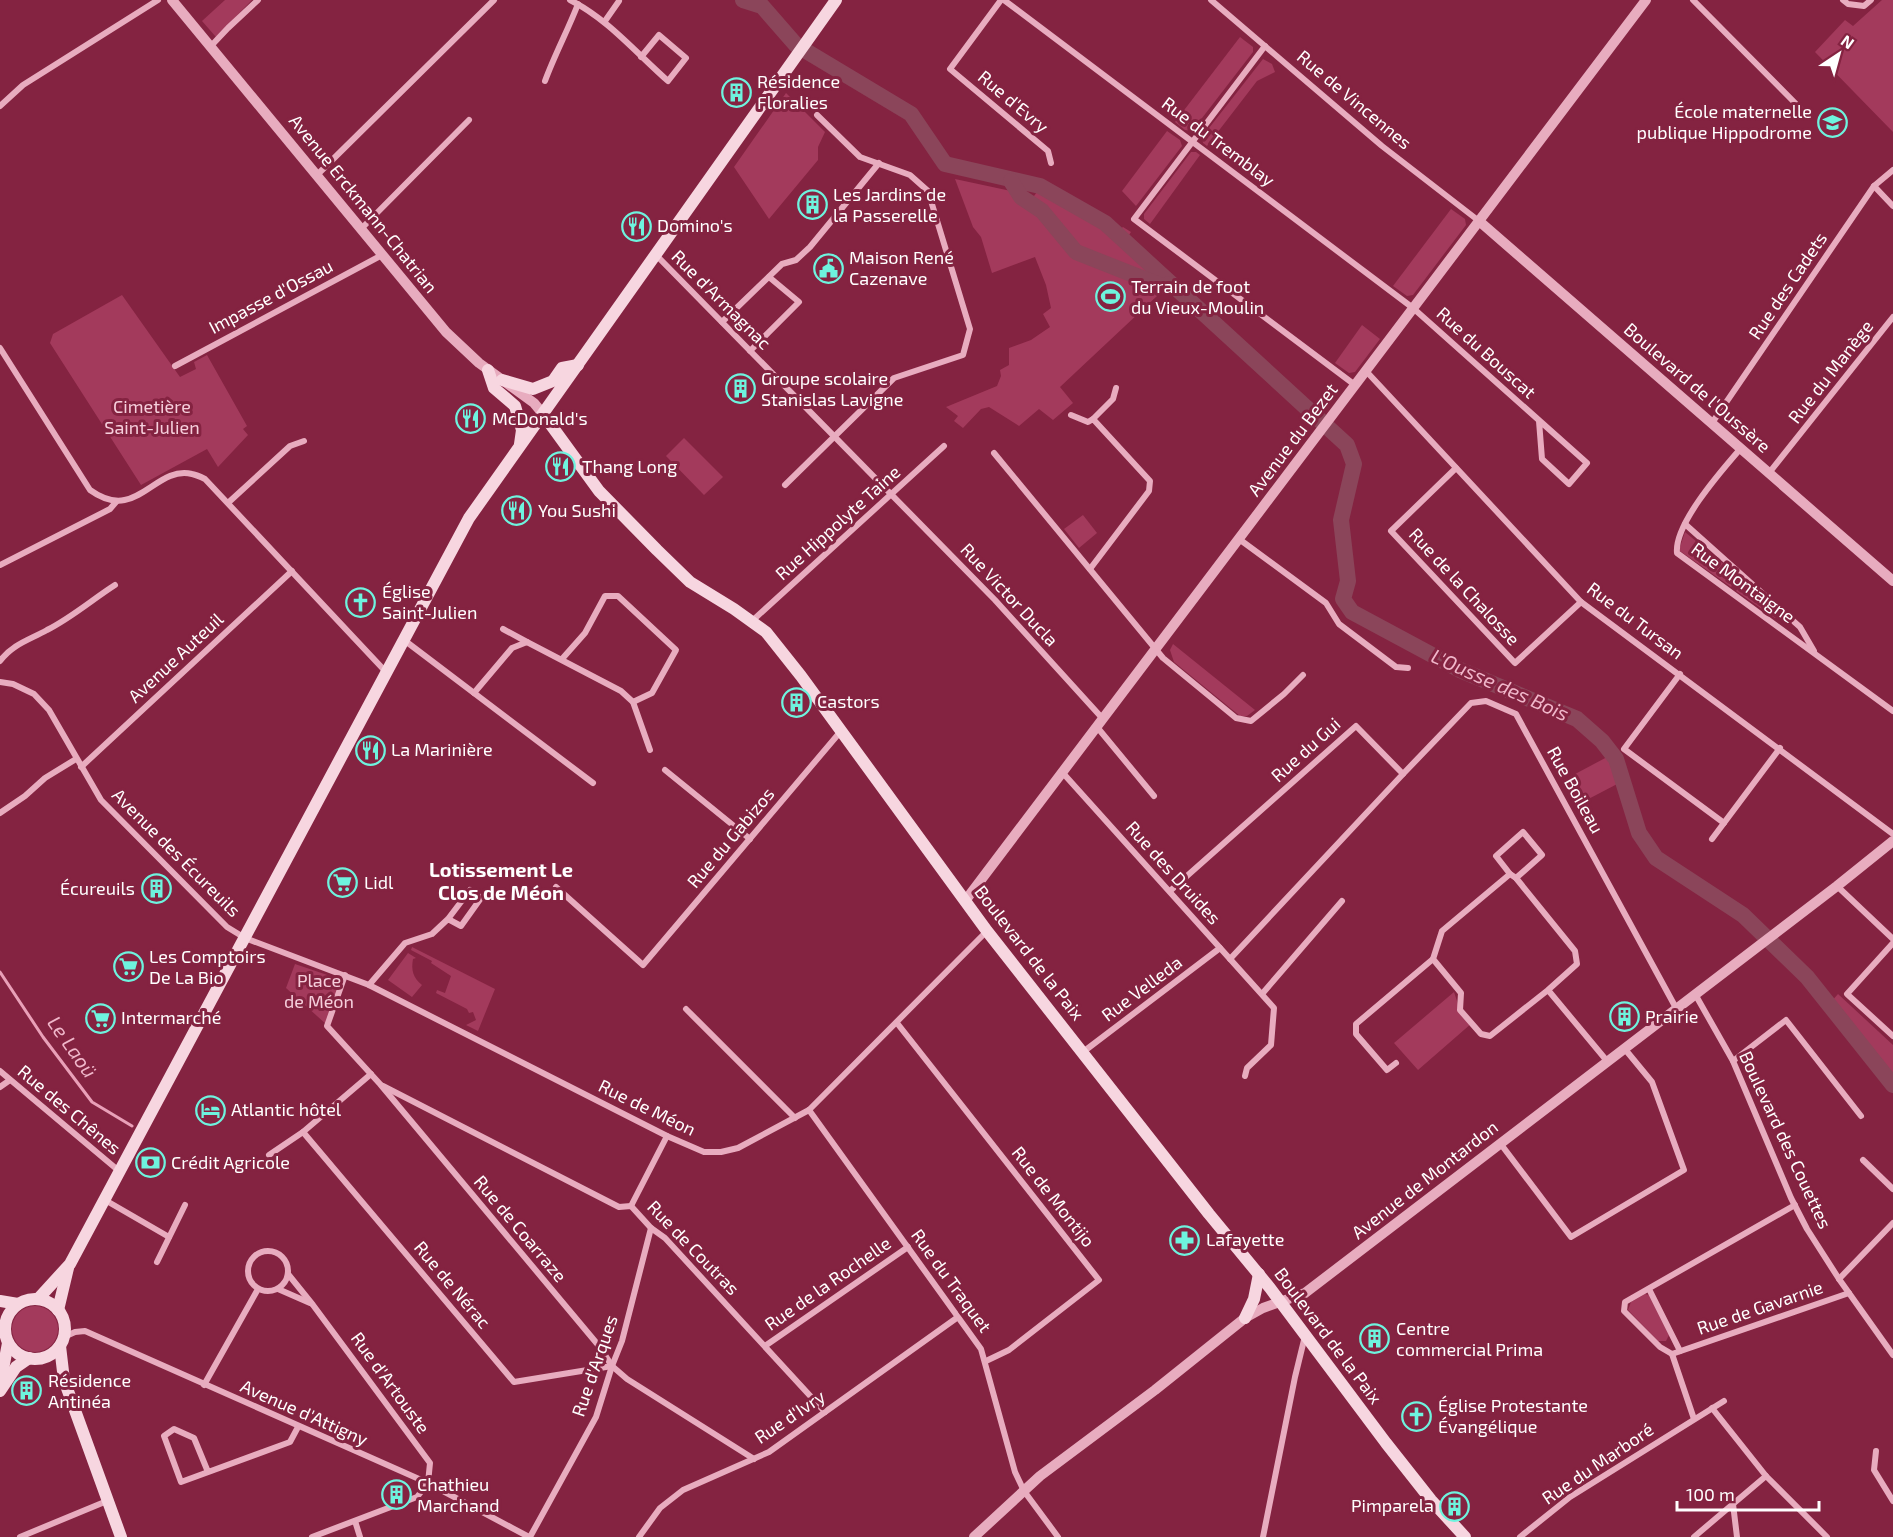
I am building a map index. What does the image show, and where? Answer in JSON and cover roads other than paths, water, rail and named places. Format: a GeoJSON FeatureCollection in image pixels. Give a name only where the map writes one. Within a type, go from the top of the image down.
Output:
{"type":"FeatureCollection","features":[{"type":"Feature","properties":{"kind":"main road"},"geometry":{"type":"LineString","coordinates":[[38,1299],[69,1264],[120,1172],[469,518],[836,0]]}},
{"type":"Feature","properties":{"kind":"main road"},"geometry":{"type":"LineString","coordinates":[[502,380],[533,389],[553,381],[562,368],[578,365]]}},
{"type":"Feature","properties":{"kind":"main road"},"geometry":{"type":"LineString","coordinates":[[488,370],[494,388],[515,406],[520,418],[522,430],[520,447]]}},
{"type":"Feature","properties":{"kind":"main road","name":"Boulevard de la Paix"},"geometry":{"type":"LineString","coordinates":[[543,414],[599,491],[657,550],[690,582],[766,633],[801,676],[987,931],[1209,1214],[1259,1274],[1419,1485],[1465,1537]]}},
{"type":"Feature","properties":{"kind":"main road"},"geometry":{"type":"LineString","coordinates":[[58,1310],[69,1264]]}},
{"type":"Feature","properties":{"kind":"main road"},"geometry":{"type":"LineString","coordinates":[[1245,1318],[1254,1299],[1259,1274]]}},
{"type":"Feature","properties":{"kind":"main road"},"geometry":{"type":"LineString","coordinates":[[0,1385],[4,1334],[8,1316],[18,1304],[28,1300],[38,1299],[52,1305],[58,1310],[64,1327],[62,1341],[64,1380],[121,1537]]}},
{"type":"Feature","properties":{"kind":"main road"},"geometry":{"type":"LineString","coordinates":[[0,1301],[18,1304]]}},
{"type":"Feature","properties":{"kind":"main road"},"geometry":{"type":"LineString","coordinates":[[4,1334],[20,1356],[53,1368],[64,1380]]}},
{"type":"Feature","properties":{"kind":"main road"},"geometry":{"type":"LineString","coordinates":[[0,1392],[16,1367],[53,1353],[62,1341]]}},
{"type":"Feature","properties":{"kind":"street"},"geometry":{"type":"LineString","coordinates":[[0,106],[23,85],[158,0]]}},
{"type":"Feature","properties":{"kind":"street","name":"Avenue Erckmann-Chatrian"},"geometry":{"type":"LineString","coordinates":[[172,0],[446,332],[488,370],[534,403],[543,414]]}},
{"type":"Feature","properties":{"kind":"street"},"geometry":{"type":"LineString","coordinates":[[211,46],[258,0]]}},
{"type":"Feature","properties":{"kind":"street"},"geometry":{"type":"LineString","coordinates":[[317,175],[494,0]]}},
{"type":"Feature","properties":{"kind":"street"},"geometry":{"type":"LineString","coordinates":[[570,0],[605,21],[641,57],[668,81],[686,58],[659,35],[641,57]]}},
{"type":"Feature","properties":{"kind":"street","name":"Rue d'Evry"},"geometry":{"type":"LineString","coordinates":[[1003,0],[950,69],[1048,152],[1051,163]]}},
{"type":"Feature","properties":{"kind":"street","name":"Rue du Tremblay"},"geometry":{"type":"LineString","coordinates":[[1003,0],[1413,308]]}},
{"type":"Feature","properties":{"kind":"street","name":"Rue de Vincennes"},"geometry":{"type":"LineString","coordinates":[[1211,0],[1382,146],[1479,221]]}},
{"type":"Feature","properties":{"kind":"street","name":"Avenue du Bezet"},"geometry":{"type":"LineString","coordinates":[[965,901],[1646,0]]}},
{"type":"Feature","properties":{"kind":"street"},"geometry":{"type":"LineString","coordinates":[[1693,0],[1801,109]]}},
{"type":"Feature","properties":{"kind":"street"},"geometry":{"type":"LineString","coordinates":[[1848,1],[1864,6],[1871,0]]}},
{"type":"Feature","properties":{"kind":"street"},"geometry":{"type":"LineString","coordinates":[[605,21],[619,1]]}},
{"type":"Feature","properties":{"kind":"street"},"geometry":{"type":"LineString","coordinates":[[544,81],[578,4]]}},
{"type":"Feature","properties":{"kind":"street"},"geometry":{"type":"LineString","coordinates":[[1265,46],[1134,219],[1355,385]]}},
{"type":"Feature","properties":{"kind":"street"},"geometry":{"type":"LineString","coordinates":[[785,485],[894,378],[963,355],[970,329],[928,192],[910,175],[860,157],[817,114]]}},
{"type":"Feature","properties":{"kind":"street"},"geometry":{"type":"LineString","coordinates":[[361,229],[470,120]]}},
{"type":"Feature","properties":{"kind":"street"},"geometry":{"type":"LineString","coordinates":[[722,322],[782,264],[796,260],[810,247],[879,164]]}},
{"type":"Feature","properties":{"kind":"street","name":"Rue des Cadets"},"geometry":{"type":"LineString","coordinates":[[1712,423],[1874,186],[1893,170]]}},
{"type":"Feature","properties":{"kind":"street"},"geometry":{"type":"LineString","coordinates":[[1874,186],[1893,206]]}},
{"type":"Feature","properties":{"kind":"street","name":"Boulevard de l'Oussère"},"geometry":{"type":"LineString","coordinates":[[1479,221],[1893,581]]}},
{"type":"Feature","properties":{"kind":"street","name":"Impasse d'Ossau"},"geometry":{"type":"LineString","coordinates":[[175,366],[382,255]]}},
{"type":"Feature","properties":{"kind":"street","name":"Rue d'Armagnac"},"geometry":{"type":"LineString","coordinates":[[656,255],[891,494]]}},
{"type":"Feature","properties":{"kind":"street"},"geometry":{"type":"LineString","coordinates":[[750,351],[799,302],[769,277]]}},
{"type":"Feature","properties":{"kind":"street","name":"Rue du Bouscat"},"geometry":{"type":"LineString","coordinates":[[1413,308],[1587,463],[1569,484],[1542,459],[1539,421]]}},
{"type":"Feature","properties":{"kind":"street","name":"Rue du Manège"},"geometry":{"type":"LineString","coordinates":[[1769,473],[1893,317]]}},
{"type":"Feature","properties":{"kind":"street"},"geometry":{"type":"LineString","coordinates":[[0,348],[90,490],[102,499],[116,502],[129,499],[175,474],[191,473],[205,479],[387,672]]}},
{"type":"Feature","properties":{"kind":"street","name":"Rue du Tursan"},"geometry":{"type":"LineString","coordinates":[[1366,370],[1581,602],[1893,834]]}},
{"type":"Feature","properties":{"kind":"street"},"geometry":{"type":"LineString","coordinates":[[1071,415],[1088,422],[1093,419],[1113,399],[1116,388]]}},
{"type":"Feature","properties":{"kind":"street"},"geometry":{"type":"LineString","coordinates":[[1090,569],[1149,491],[1150,481],[1093,419]]}},
{"type":"Feature","properties":{"kind":"street"},"geometry":{"type":"LineString","coordinates":[[229,502],[290,446],[304,441]]}},
{"type":"Feature","properties":{"kind":"street","name":"Rue Hippolyte Taine"},"geometry":{"type":"LineString","coordinates":[[752,622],[944,446]]}},
{"type":"Feature","properties":{"kind":"street","name":"Rue Montaigne"},"geometry":{"type":"LineString","coordinates":[[1741,448],[1708,488],[1685,524],[1676,548],[1677,553],[1893,711]]}},
{"type":"Feature","properties":{"kind":"street"},"geometry":{"type":"LineString","coordinates":[[994,453],[1163,658],[1236,718],[1251,721],[1303,675]]}},
{"type":"Feature","properties":{"kind":"street","name":"Rue de la Chalosse"},"geometry":{"type":"LineString","coordinates":[[1456,468],[1391,531],[1515,663],[1581,602]]}},
{"type":"Feature","properties":{"kind":"street","name":"Rue Victor Ducla"},"geometry":{"type":"LineString","coordinates":[[891,494],[995,600],[1100,723],[1154,796]]}},
{"type":"Feature","properties":{"kind":"street"},"geometry":{"type":"LineString","coordinates":[[0,565],[111,509],[116,502]]}},
{"type":"Feature","properties":{"kind":"street","name":"Rue Montaigne"},"geometry":{"type":"LineString","coordinates":[[1685,524],[1800,627],[1816,654]]}},
{"type":"Feature","properties":{"kind":"street"},"geometry":{"type":"LineString","coordinates":[[1239,539],[1326,603],[1339,624],[1396,667],[1408,668]]}},
{"type":"Feature","properties":{"kind":"street","name":"Avenue Auteuil"},"geometry":{"type":"LineString","coordinates":[[81,767],[292,571]]}},
{"type":"Feature","properties":{"kind":"street"},"geometry":{"type":"LineString","coordinates":[[0,661],[7,651],[47,630],[115,585]]}},
{"type":"Feature","properties":{"kind":"street"},"geometry":{"type":"LineString","coordinates":[[562,659],[585,633],[605,596],[618,596],[676,650],[652,693],[633,702]]}},
{"type":"Feature","properties":{"kind":"street"},"geometry":{"type":"LineString","coordinates":[[503,629],[621,691],[633,702],[650,750]]}},
{"type":"Feature","properties":{"kind":"street"},"geometry":{"type":"LineString","coordinates":[[404,639],[593,783]]}},
{"type":"Feature","properties":{"kind":"street"},"geometry":{"type":"LineString","coordinates":[[474,693],[512,648],[527,642]]}},
{"type":"Feature","properties":{"kind":"street"},"geometry":{"type":"LineString","coordinates":[[1680,674],[1624,749],[1724,823]]}},
{"type":"Feature","properties":{"kind":"street","name":"Avenue des Écureuils"},"geometry":{"type":"LineString","coordinates":[[0,682],[13,684],[34,694],[49,710],[101,801],[227,927],[245,938]]}},
{"type":"Feature","properties":{"kind":"street","name":"Rue Boileau"},"geometry":{"type":"LineString","coordinates":[[1404,774],[1471,703],[1486,701],[1516,714],[1676,1008]]}},
{"type":"Feature","properties":{"kind":"street","name":"Rue du Gui"},"geometry":{"type":"LineString","coordinates":[[1170,891],[1356,726],[1404,774]]}},
{"type":"Feature","properties":{"kind":"street","name":"Rue du Gabizos"},"geometry":{"type":"LineString","coordinates":[[556,887],[643,965],[841,730]]}},
{"type":"Feature","properties":{"kind":"street"},"geometry":{"type":"LineString","coordinates":[[1712,839],[1780,748]]}},
{"type":"Feature","properties":{"kind":"street"},"geometry":{"type":"LineString","coordinates":[[0,813],[25,796],[45,778],[76,759]]}},
{"type":"Feature","properties":{"kind":"street"},"geometry":{"type":"LineString","coordinates":[[665,770],[750,839]]}},
{"type":"Feature","properties":{"kind":"street","name":"Rue des Druides"},"geometry":{"type":"LineString","coordinates":[[1062,772],[1274,1008],[1271,1045],[1247,1068],[1245,1076]]}},
{"type":"Feature","properties":{"kind":"street"},"geometry":{"type":"LineString","coordinates":[[1230,959],[1404,774]]}},
{"type":"Feature","properties":{"kind":"street"},"geometry":{"type":"LineString","coordinates":[[1433,960],[1461,993],[1460,1010],[1481,1035],[1490,1036],[1548,990],[1576,964],[1575,951],[1496,856],[1523,832],[1542,855],[1516,878]]}},
{"type":"Feature","properties":{"kind":"street","name":"Avenue de Montardon"},"geometry":{"type":"LineString","coordinates":[[974,1537],[1038,1477],[1245,1318],[1263,1308],[1305,1293],[1893,841]]}},
{"type":"Feature","properties":{"kind":"street"},"geometry":{"type":"LineString","coordinates":[[1396,1063],[1387,1070],[1356,1034],[1356,1024],[1433,960],[1442,931],[1510,874]]}},
{"type":"Feature","properties":{"kind":"street"},"geometry":{"type":"LineString","coordinates":[[1837,886],[1893,941],[1847,994],[1893,1036]]}},
{"type":"Feature","properties":{"kind":"street"},"geometry":{"type":"LineString","coordinates":[[369,985],[405,943],[432,934],[448,919],[470,890],[481,898],[460,926],[448,919]]}},
{"type":"Feature","properties":{"kind":"street"},"geometry":{"type":"LineString","coordinates":[[1262,994],[1342,901]]}},
{"type":"Feature","properties":{"kind":"street","name":"Rue de Méon"},"geometry":{"type":"LineString","coordinates":[[245,938],[369,985],[667,1136],[704,1152],[721,1152],[738,1148],[809,1110],[987,931]]}},
{"type":"Feature","properties":{"kind":"street","name":"Rue Velleda"},"geometry":{"type":"LineString","coordinates":[[1083,1052],[1220,948]]}},
{"type":"Feature","properties":{"kind":"street","name":"Rue de Coarraze"},"geometry":{"type":"LineString","coordinates":[[345,975],[327,1026],[380,1084],[599,1346],[612,1366],[627,1379],[754,1459]]}},
{"type":"Feature","properties":{"kind":"street"},"geometry":{"type":"LineString","coordinates":[[1548,990],[1607,1061]]}},
{"type":"Feature","properties":{"kind":"street","name":"Boulevard des Couettes"},"geometry":{"type":"LineString","coordinates":[[1695,994],[1733,1061],[1795,1205],[1839,1279],[1890,1344],[1893,1355]]}},
{"type":"Feature","properties":{"kind":"street"},"geometry":{"type":"LineString","coordinates":[[686,1010],[795,1118]]}},
{"type":"Feature","properties":{"kind":"street"},"geometry":{"type":"LineString","coordinates":[[1733,1061],[1786,1020],[1861,1116]]}},
{"type":"Feature","properties":{"kind":"street","name":"Rue de Montijo"},"geometry":{"type":"LineString","coordinates":[[897,1023],[1099,1280],[1010,1350],[986,1361]]}},
{"type":"Feature","properties":{"kind":"street"},"geometry":{"type":"LineString","coordinates":[[1500,1143],[1571,1237],[1684,1170],[1652,1082],[1624,1048]]}},
{"type":"Feature","properties":{"kind":"street","name":"Rue des Chênes"},"geometry":{"type":"LineString","coordinates":[[0,1071],[120,1172]]}},
{"type":"Feature","properties":{"kind":"street"},"geometry":{"type":"LineString","coordinates":[[269,1155],[303,1132],[371,1074]]}},
{"type":"Feature","properties":{"kind":"street"},"geometry":{"type":"LineString","coordinates":[[0,1087],[10,1080]]}},
{"type":"Feature","properties":{"kind":"street","name":"Rue de Coutras"},"geometry":{"type":"LineString","coordinates":[[380,1084],[619,1207],[631,1206],[651,1228],[665,1238],[825,1412]]}},
{"type":"Feature","properties":{"kind":"street","name":"Rue du Traquet"},"geometry":{"type":"LineString","coordinates":[[809,1110],[981,1349],[1015,1472],[1024,1491],[1058,1537]]}},
{"type":"Feature","properties":{"kind":"street","name":"Rue de Nérac"},"geometry":{"type":"LineString","coordinates":[[303,1132],[513,1382],[612,1366]]}},
{"type":"Feature","properties":{"kind":"street"},"geometry":{"type":"LineString","coordinates":[[631,1206],[667,1136]]}},
{"type":"Feature","properties":{"kind":"street"},"geometry":{"type":"LineString","coordinates":[[1863,1160],[1893,1189]]}},
{"type":"Feature","properties":{"kind":"street"},"geometry":{"type":"LineString","coordinates":[[104,1199],[169,1237]]}},
{"type":"Feature","properties":{"kind":"street"},"geometry":{"type":"LineString","coordinates":[[157,1262],[185,1205]]}},
{"type":"Feature","properties":{"kind":"street"},"geometry":{"type":"LineString","coordinates":[[1694,1419],[1672,1354],[1660,1347],[1624,1311],[1625,1302],[1795,1205]]}},
{"type":"Feature","properties":{"kind":"street"},"geometry":{"type":"LineString","coordinates":[[1839,1279],[1893,1223]]}},
{"type":"Feature","properties":{"kind":"street","name":"Rue d'Arques"},"geometry":{"type":"LineString","coordinates":[[529,1537],[596,1418],[622,1341],[651,1228]]}},
{"type":"Feature","properties":{"kind":"street","name":"Rue de la Rochelle"},"geometry":{"type":"LineString","coordinates":[[765,1346],[908,1247]]}},
{"type":"Feature","properties":{"kind":"street","name":"Rue d'Artouste"},"geometry":{"type":"LineString","coordinates":[[313,1305],[278,1288],[264,1291],[258,1289],[248,1272],[251,1259],[268,1251],[281,1256],[288,1274],[313,1305],[430,1463],[428,1484]]}},
{"type":"Feature","properties":{"kind":"street"},"geometry":{"type":"LineString","coordinates":[[278,1288],[286,1280],[288,1274]]}},
{"type":"Feature","properties":{"kind":"street"},"geometry":{"type":"LineString","coordinates":[[204,1385],[258,1289]]}},
{"type":"Feature","properties":{"kind":"street","name":"Rue de Gavarnie"},"geometry":{"type":"LineString","coordinates":[[1649,1289],[1680,1351]]}},
{"type":"Feature","properties":{"kind":"street","name":"Rue de Gavarnie"},"geometry":{"type":"LineString","coordinates":[[1672,1354],[1849,1293]]}},
{"type":"Feature","properties":{"kind":"street","name":"Rue d'Ivry"},"geometry":{"type":"LineString","coordinates":[[639,1537],[660,1508],[683,1490],[769,1452],[958,1317]]}},
{"type":"Feature","properties":{"kind":"street","name":"Avenue d'Attigny"},"geometry":{"type":"LineString","coordinates":[[62,1341],[75,1332],[85,1331],[428,1484],[529,1537]]}},
{"type":"Feature","properties":{"kind":"street"},"geometry":{"type":"LineString","coordinates":[[1263,1537],[1305,1336]]}},
{"type":"Feature","properties":{"kind":"street","name":"Rue du Marboré"},"geometry":{"type":"LineString","coordinates":[[1520,1537],[1570,1497],[1724,1401]]}},
{"type":"Feature","properties":{"kind":"street"},"geometry":{"type":"LineString","coordinates":[[1712,1408],[1766,1476],[1827,1537]]}},
{"type":"Feature","properties":{"kind":"street"},"geometry":{"type":"LineString","coordinates":[[208,1472],[194,1438],[174,1429],[164,1436],[181,1482],[290,1442],[298,1427]]}},
{"type":"Feature","properties":{"kind":"street"},"geometry":{"type":"LineString","coordinates":[[1876,1451],[1874,1470],[1893,1501]]}},
{"type":"Feature","properties":{"kind":"street"},"geometry":{"type":"LineString","coordinates":[[1695,1537],[1766,1476]]}},
{"type":"Feature","properties":{"kind":"street"},"geometry":{"type":"LineString","coordinates":[[312,1537],[417,1497],[428,1484]]}},
{"type":"Feature","properties":{"kind":"street"},"geometry":{"type":"LineString","coordinates":[[20,1537],[30,1535],[107,1501]]}},
{"type":"Feature","properties":{"kind":"street"},"geometry":{"type":"LineString","coordinates":[[1733,1504],[1737,1537]]}},
{"type":"Feature","properties":{"kind":"street"},"geometry":{"type":"LineString","coordinates":[[355,1521],[360,1537]]}},
{"type":"Feature","properties":{"kind":"waterway","name":"L'Ousse des Bois"},"geometry":{"type":"LineString","coordinates":[[743,0],[762,6],[796,45],[911,114],[945,164],[1040,186],[1105,223],[1347,445],[1354,464],[1341,520],[1348,581],[1343,599],[1352,612],[1460,670],[1577,719],[1602,741],[1616,759],[1639,833],[1656,858],[1743,915],[1807,977],[1893,1085]]}},
{"type":"Feature","properties":{"kind":"waterway","name":"L'Ousse des Bois"},"geometry":{"type":"LineString","coordinates":[[1011,181],[1021,197],[1042,211],[1076,252],[1162,286],[1170,284]]}},
{"type":"Feature","properties":{"kind":"waterway","name":"Le Laoü"},"geometry":{"type":"LineString","coordinates":[[0,972],[43,1037],[92,1102],[132,1126]]}},
{"type":"Feature","properties":{"kind":"place","name":"Résidence Floralies"},"geometry":{"type":"Point","coordinates":[736,92]}},
{"type":"Feature","properties":{"kind":"place","name":"École maternelle publique Hippodrome"},"geometry":{"type":"Point","coordinates":[1833,122]}},
{"type":"Feature","properties":{"kind":"place","name":"Les Jardins de la Passerelle"},"geometry":{"type":"Point","coordinates":[812,205]}},
{"type":"Feature","properties":{"kind":"place","name":"Domino's"},"geometry":{"type":"Point","coordinates":[636,226]}},
{"type":"Feature","properties":{"kind":"place","name":"Maison René Cazenave"},"geometry":{"type":"Point","coordinates":[828,268]}},
{"type":"Feature","properties":{"kind":"place","name":"Terrain de foot du Vieux-Moulin"},"geometry":{"type":"Point","coordinates":[1110,297]}},
{"type":"Feature","properties":{"kind":"place","name":"Groupe scolaire Stanislas Lavigne"},"geometry":{"type":"Point","coordinates":[740,389]}},
{"type":"Feature","properties":{"kind":"place","name":"McDonald's"},"geometry":{"type":"Point","coordinates":[471,419]}},
{"type":"Feature","properties":{"kind":"place","name":"Thang Long"},"geometry":{"type":"Point","coordinates":[561,467]}},
{"type":"Feature","properties":{"kind":"place","name":"You Sushi"},"geometry":{"type":"Point","coordinates":[517,511]}},
{"type":"Feature","properties":{"kind":"place","name":"Église Saint-Julien"},"geometry":{"type":"Point","coordinates":[361,602]}},
{"type":"Feature","properties":{"kind":"place","name":"Castors"},"geometry":{"type":"Point","coordinates":[796,702]}},
{"type":"Feature","properties":{"kind":"place","name":"La Marinière"},"geometry":{"type":"Point","coordinates":[370,750]}},
{"type":"Feature","properties":{"kind":"place","name":"Lidl"},"geometry":{"type":"Point","coordinates":[343,883]}},
{"type":"Feature","properties":{"kind":"place","name":"Écureuils"},"geometry":{"type":"Point","coordinates":[156,889]}},
{"type":"Feature","properties":{"kind":"place","name":"Les Comptoirs De La Bio"},"geometry":{"type":"Point","coordinates":[128,967]}},
{"type":"Feature","properties":{"kind":"place","name":"Prairie"},"geometry":{"type":"Point","coordinates":[1624,1017]}},
{"type":"Feature","properties":{"kind":"place","name":"Intermarché"},"geometry":{"type":"Point","coordinates":[100,1018]}},
{"type":"Feature","properties":{"kind":"place","name":"Atlantic hôtel"},"geometry":{"type":"Point","coordinates":[210,1110]}},
{"type":"Feature","properties":{"kind":"place","name":"Crédit Agricole"},"geometry":{"type":"Point","coordinates":[150,1163]}},
{"type":"Feature","properties":{"kind":"place","name":"Lafayette"},"geometry":{"type":"Point","coordinates":[1185,1240]}},
{"type":"Feature","properties":{"kind":"place","name":"Centre commercial Prima"},"geometry":{"type":"Point","coordinates":[1375,1339]}},
{"type":"Feature","properties":{"kind":"place","name":"Résidence Antinéa"},"geometry":{"type":"Point","coordinates":[27,1391]}},
{"type":"Feature","properties":{"kind":"place","name":"Église Protestante Évangélique"},"geometry":{"type":"Point","coordinates":[1417,1416]}},
{"type":"Feature","properties":{"kind":"place","name":"Chathieu Marchand"},"geometry":{"type":"Point","coordinates":[396,1495]}},
{"type":"Feature","properties":{"kind":"place","name":"Pimparela"},"geometry":{"type":"Point","coordinates":[1455,1506]}},
{"type":"Feature","properties":{"kind":"district","name":"Lotissement Le Clos de Méon"},"geometry":{"type":"Point","coordinates":[501,882]}},
{"type":"Feature","properties":{"kind":"park label","name":"Cimetière Saint-Julien"},"geometry":{"type":"Point","coordinates":[152,417]}},
{"type":"Feature","properties":{"kind":"park label","name":"Place de Méon"},"geometry":{"type":"Point","coordinates":[319,991]}}]}
